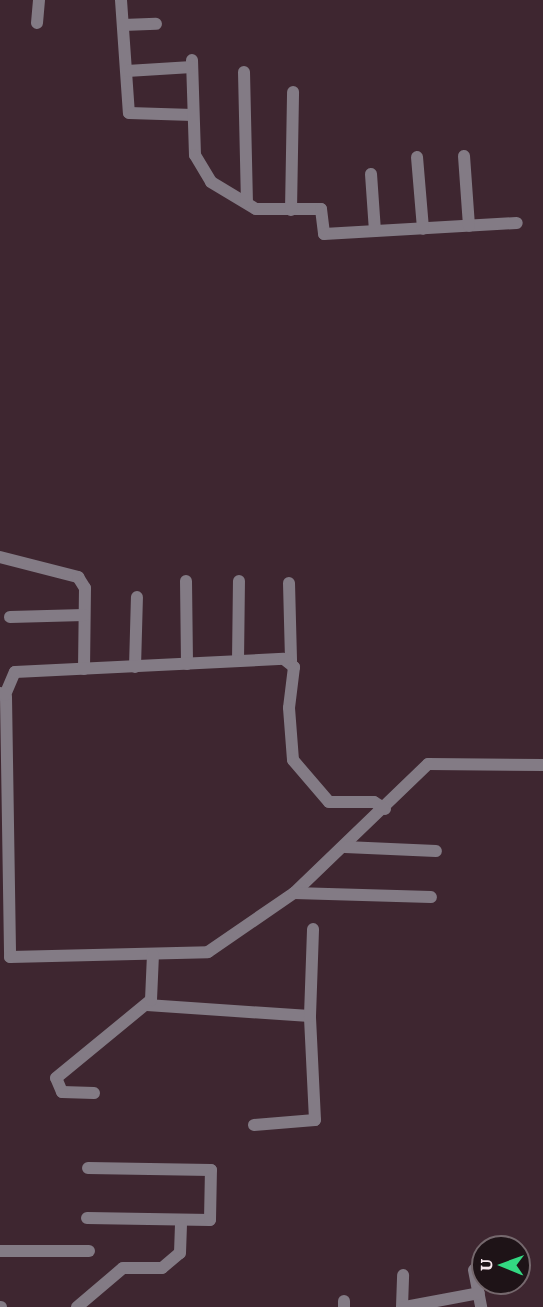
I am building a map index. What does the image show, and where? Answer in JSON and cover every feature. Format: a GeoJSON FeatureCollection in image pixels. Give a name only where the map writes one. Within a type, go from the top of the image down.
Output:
{"type":"FeatureCollection","features":[{"type":"Feature","properties":{"kind":"street"},"geometry":{"type":"LineString","coordinates":[[37,23],[39,0]]}},
{"type":"Feature","properties":{"kind":"street"},"geometry":{"type":"LineString","coordinates":[[122,0],[129,113],[193,115]]}},
{"type":"Feature","properties":{"kind":"street"},"geometry":{"type":"LineString","coordinates":[[123,26],[156,24]]}},
{"type":"Feature","properties":{"kind":"street"},"geometry":{"type":"LineString","coordinates":[[127,70],[192,64],[195,155],[211,182],[256,209],[321,209],[324,234],[517,223]]}},
{"type":"Feature","properties":{"kind":"street"},"geometry":{"type":"LineString","coordinates":[[244,72],[247,203]]}},
{"type":"Feature","properties":{"kind":"street"},"geometry":{"type":"LineString","coordinates":[[291,210],[293,92]]}},
{"type":"Feature","properties":{"kind":"street"},"geometry":{"type":"LineString","coordinates":[[464,156],[469,226]]}},
{"type":"Feature","properties":{"kind":"street"},"geometry":{"type":"LineString","coordinates":[[417,157],[423,229]]}},
{"type":"Feature","properties":{"kind":"street"},"geometry":{"type":"LineString","coordinates":[[371,174],[375,231]]}},
{"type":"Feature","properties":{"kind":"street"},"geometry":{"type":"LineString","coordinates":[[0,557],[78,577],[85,588],[84,669]]}},
{"type":"Feature","properties":{"kind":"street"},"geometry":{"type":"LineString","coordinates":[[186,581],[187,664]]}},
{"type":"Feature","properties":{"kind":"street"},"geometry":{"type":"LineString","coordinates":[[238,661],[239,581]]}},
{"type":"Feature","properties":{"kind":"street"},"geometry":{"type":"LineString","coordinates":[[289,583],[294,760],[329,802],[374,802],[386,809]]}},
{"type":"Feature","properties":{"kind":"street"},"geometry":{"type":"LineString","coordinates":[[135,667],[137,597]]}},
{"type":"Feature","properties":{"kind":"street"},"geometry":{"type":"LineString","coordinates":[[10,617],[84,615]]}},
{"type":"Feature","properties":{"kind":"street"},"geometry":{"type":"LineString","coordinates":[[291,662],[238,661],[15,672],[3,694],[4,836],[10,957],[208,952],[294,893],[345,848],[434,762],[543,765]]}},
{"type":"Feature","properties":{"kind":"street"},"geometry":{"type":"LineString","coordinates":[[345,848],[436,850]]}},
{"type":"Feature","properties":{"kind":"street"},"geometry":{"type":"LineString","coordinates":[[294,893],[431,897]]}},
{"type":"Feature","properties":{"kind":"street"},"geometry":{"type":"LineString","coordinates":[[254,1125],[315,1120],[309,1016],[313,929]]}},
{"type":"Feature","properties":{"kind":"street"},"geometry":{"type":"LineString","coordinates":[[94,1093],[62,1092],[56,1078],[147,1005],[153,992],[153,955]]}},
{"type":"Feature","properties":{"kind":"street"},"geometry":{"type":"LineString","coordinates":[[147,1005],[309,1016]]}},
{"type":"Feature","properties":{"kind":"street"},"geometry":{"type":"LineString","coordinates":[[87,1218],[210,1220],[211,1170],[88,1168]]}},
{"type":"Feature","properties":{"kind":"street"},"geometry":{"type":"LineString","coordinates":[[77,1307],[123,1268],[162,1268],[180,1253],[181,1220]]}},
{"type":"Feature","properties":{"kind":"street"},"geometry":{"type":"LineString","coordinates":[[0,1251],[89,1251]]}},
{"type":"Feature","properties":{"kind":"street"},"geometry":{"type":"LineString","coordinates":[[403,1275],[404,1307],[471,1294]]}}]}
